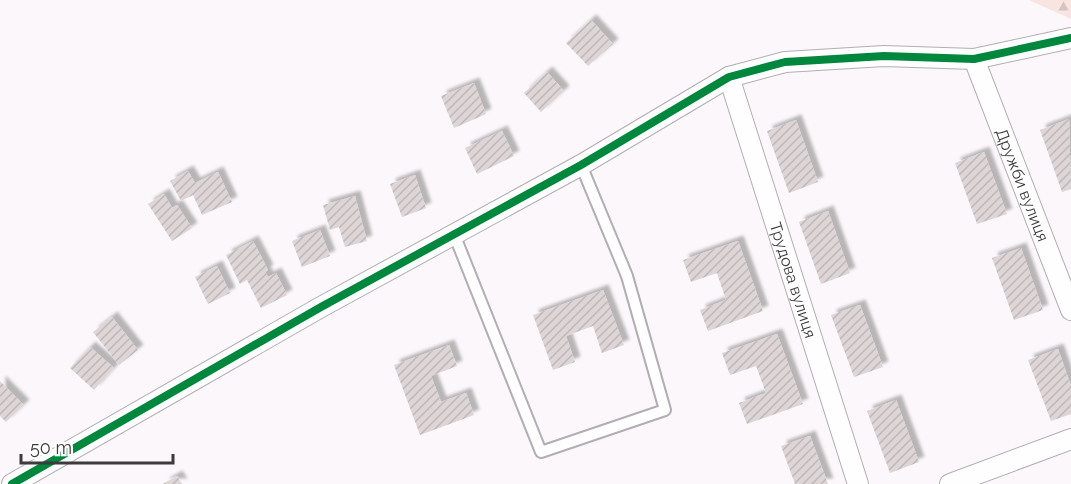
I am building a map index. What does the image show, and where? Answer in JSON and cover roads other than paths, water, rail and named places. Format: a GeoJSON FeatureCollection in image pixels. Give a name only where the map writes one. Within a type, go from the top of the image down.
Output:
{"type":"FeatureCollection","features":[{"type":"Feature","properties":{"kind":"street"},"geometry":{"type":"LineString","coordinates":[[12,484],[321,307],[581,165],[729,76],[785,62],[884,56],[974,59],[1071,38]]}},
{"type":"Feature","properties":{"kind":"street","name":"Дружби вулиця"},"geometry":{"type":"LineString","coordinates":[[974,59],[1071,309]]}},
{"type":"Feature","properties":{"kind":"street","name":"Трудова вулиця"},"geometry":{"type":"LineString","coordinates":[[729,76],[858,484]]}},
{"type":"Feature","properties":{"kind":"street"},"geometry":{"type":"LineString","coordinates":[[950,484],[1071,439]]}},
{"type":"Feature","properties":{"kind":"lane"},"geometry":{"type":"LineString","coordinates":[[454,234],[541,452],[665,410],[627,276],[581,165]]}}]}
